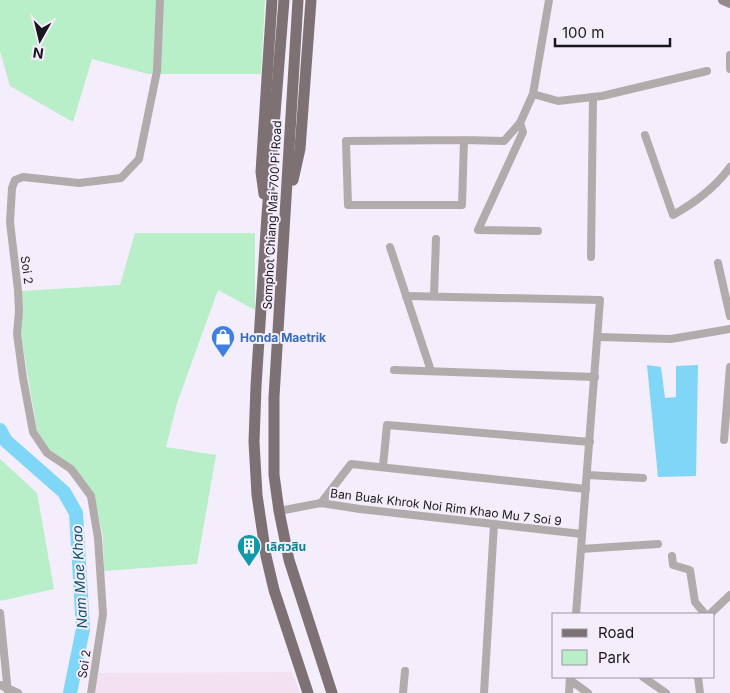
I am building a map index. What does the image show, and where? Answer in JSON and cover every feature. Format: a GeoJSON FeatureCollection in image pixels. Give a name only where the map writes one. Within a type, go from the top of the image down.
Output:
{"type":"FeatureCollection","features":[{"type":"Feature","properties":{"kind":"main road"},"geometry":{"type":"LineString","coordinates":[[267,215],[261,172],[272,0]]}},
{"type":"Feature","properties":{"kind":"main road","name":"Somphot Chiang Mai 700 Pi Road"},"geometry":{"type":"LineString","coordinates":[[284,0],[267,215],[254,442],[257,495],[266,556],[274,590],[308,693]]}},
{"type":"Feature","properties":{"kind":"main road","name":"Somphot Chiang Mai 700 Pi Road"},"geometry":{"type":"LineString","coordinates":[[298,0],[274,397],[274,475],[278,511],[289,560],[332,693]]}},
{"type":"Feature","properties":{"kind":"main road"},"geometry":{"type":"LineString","coordinates":[[286,216],[300,149],[311,0]]}},
{"type":"Feature","properties":{"kind":"main road"},"geometry":{"type":"LineString","coordinates":[[723,0],[730,3]]}},
{"type":"Feature","properties":{"kind":"street","name":"Soi 2"},"geometry":{"type":"LineString","coordinates":[[90,693],[103,614],[98,538],[90,496],[71,469],[47,453],[33,432],[17,334],[19,311],[10,222],[12,188],[15,180],[23,177],[80,183],[121,178],[139,159],[157,71],[160,0]]}},
{"type":"Feature","properties":{"kind":"street"},"geometry":{"type":"LineString","coordinates":[[464,140],[462,205],[348,205],[346,140],[464,140],[504,141],[520,123],[533,94],[549,0]]}},
{"type":"Feature","properties":{"kind":"street"},"geometry":{"type":"LineString","coordinates":[[730,55],[730,69]]}},
{"type":"Feature","properties":{"kind":"street"},"geometry":{"type":"LineString","coordinates":[[533,94],[558,100],[592,97],[707,71]]}},
{"type":"Feature","properties":{"kind":"street"},"geometry":{"type":"LineString","coordinates":[[591,258],[592,97]]}},
{"type":"Feature","properties":{"kind":"street"},"geometry":{"type":"LineString","coordinates":[[520,123],[523,132],[478,230],[538,231]]}},
{"type":"Feature","properties":{"kind":"street"},"geometry":{"type":"LineString","coordinates":[[645,136],[673,215],[696,202],[720,181],[730,166]]}},
{"type":"Feature","properties":{"kind":"street"},"geometry":{"type":"LineString","coordinates":[[434,296],[436,239]]}},
{"type":"Feature","properties":{"kind":"street"},"geometry":{"type":"LineString","coordinates":[[390,246],[432,371]]}},
{"type":"Feature","properties":{"kind":"street"},"geometry":{"type":"LineString","coordinates":[[718,262],[730,316]]}},
{"type":"Feature","properties":{"kind":"street"},"geometry":{"type":"LineString","coordinates":[[406,296],[600,300],[576,613]]}},
{"type":"Feature","properties":{"kind":"street"},"geometry":{"type":"LineString","coordinates":[[598,338],[671,339],[730,329]]}},
{"type":"Feature","properties":{"kind":"street"},"geometry":{"type":"LineString","coordinates":[[724,440],[730,367]]}},
{"type":"Feature","properties":{"kind":"street"},"geometry":{"type":"LineString","coordinates":[[394,370],[594,377]]}},
{"type":"Feature","properties":{"kind":"street"},"geometry":{"type":"LineString","coordinates":[[383,466],[387,424],[590,442]]}},
{"type":"Feature","properties":{"kind":"street"},"geometry":{"type":"LineString","coordinates":[[321,503],[350,464],[586,489]]}},
{"type":"Feature","properties":{"kind":"street"},"geometry":{"type":"LineString","coordinates":[[587,475],[643,478]]}},
{"type":"Feature","properties":{"kind":"street","name":"Ban Buak Khrok Noi Rim Khao Mu 7 Soi 9"},"geometry":{"type":"LineString","coordinates":[[278,511],[321,503],[360,510],[582,534]]}},
{"type":"Feature","properties":{"kind":"street"},"geometry":{"type":"LineString","coordinates":[[484,693],[494,524]]}},
{"type":"Feature","properties":{"kind":"street"},"geometry":{"type":"LineString","coordinates":[[581,549],[658,544]]}},
{"type":"Feature","properties":{"kind":"street"},"geometry":{"type":"LineString","coordinates":[[672,556],[673,565],[690,570],[695,602],[704,613]]}},
{"type":"Feature","properties":{"kind":"street"},"geometry":{"type":"LineString","coordinates":[[711,613],[730,595]]}},
{"type":"Feature","properties":{"kind":"street"},"geometry":{"type":"LineString","coordinates":[[0,613],[5,689],[18,693]]}},
{"type":"Feature","properties":{"kind":"street"},"geometry":{"type":"LineString","coordinates":[[403,693],[405,671]]}},
{"type":"Feature","properties":{"kind":"street"},"geometry":{"type":"LineString","coordinates":[[569,693],[570,678]]}},
{"type":"Feature","properties":{"kind":"street"},"geometry":{"type":"LineString","coordinates":[[570,678],[588,693]]}},
{"type":"Feature","properties":{"kind":"street"},"geometry":{"type":"LineString","coordinates":[[644,678],[666,693]]}},
{"type":"Feature","properties":{"kind":"street"},"geometry":{"type":"LineString","coordinates":[[698,678],[700,693]]}},
{"type":"Feature","properties":{"kind":"shaded area"},"geometry":{"type":"Polygon","coordinates":[[[292,672],[300,693],[93,693],[98,673],[292,672]]]}},
{"type":"Feature","properties":{"kind":"green space"},"geometry":{"type":"Polygon","coordinates":[[[0,0],[265,0],[261,74],[148,74],[92,59],[73,122],[10,86],[0,51],[0,0]]]}},
{"type":"Feature","properties":{"kind":"green space"},"geometry":{"type":"Polygon","coordinates":[[[135,233],[255,233],[255,310],[218,290],[177,403],[166,447],[216,455],[197,564],[104,571],[103,536],[95,499],[73,466],[48,449],[37,430],[21,335],[22,291],[120,285],[135,233]]]}},
{"type":"Feature","properties":{"kind":"green space"},"geometry":{"type":"Polygon","coordinates":[[[0,459],[37,493],[54,589],[0,601],[0,459]]]}},
{"type":"Feature","properties":{"kind":"water"},"geometry":{"type":"Polygon","coordinates":[[[647,365],[661,367],[665,398],[676,397],[676,366],[698,365],[696,476],[658,477],[647,365]]]}},
{"type":"Feature","properties":{"kind":"waterway","name":"Nam Mae Khao"},"geometry":{"type":"LineString","coordinates":[[0,430],[6,441],[64,492],[76,513],[83,629],[70,693]]}},
{"type":"Feature","properties":{"kind":"place","name":"Honda Maetrik"},"geometry":{"type":"Point","coordinates":[223,358]}},
{"type":"Feature","properties":{"kind":"place","name":"เลิศวสิน"},"geometry":{"type":"Point","coordinates":[249,567]}}]}
